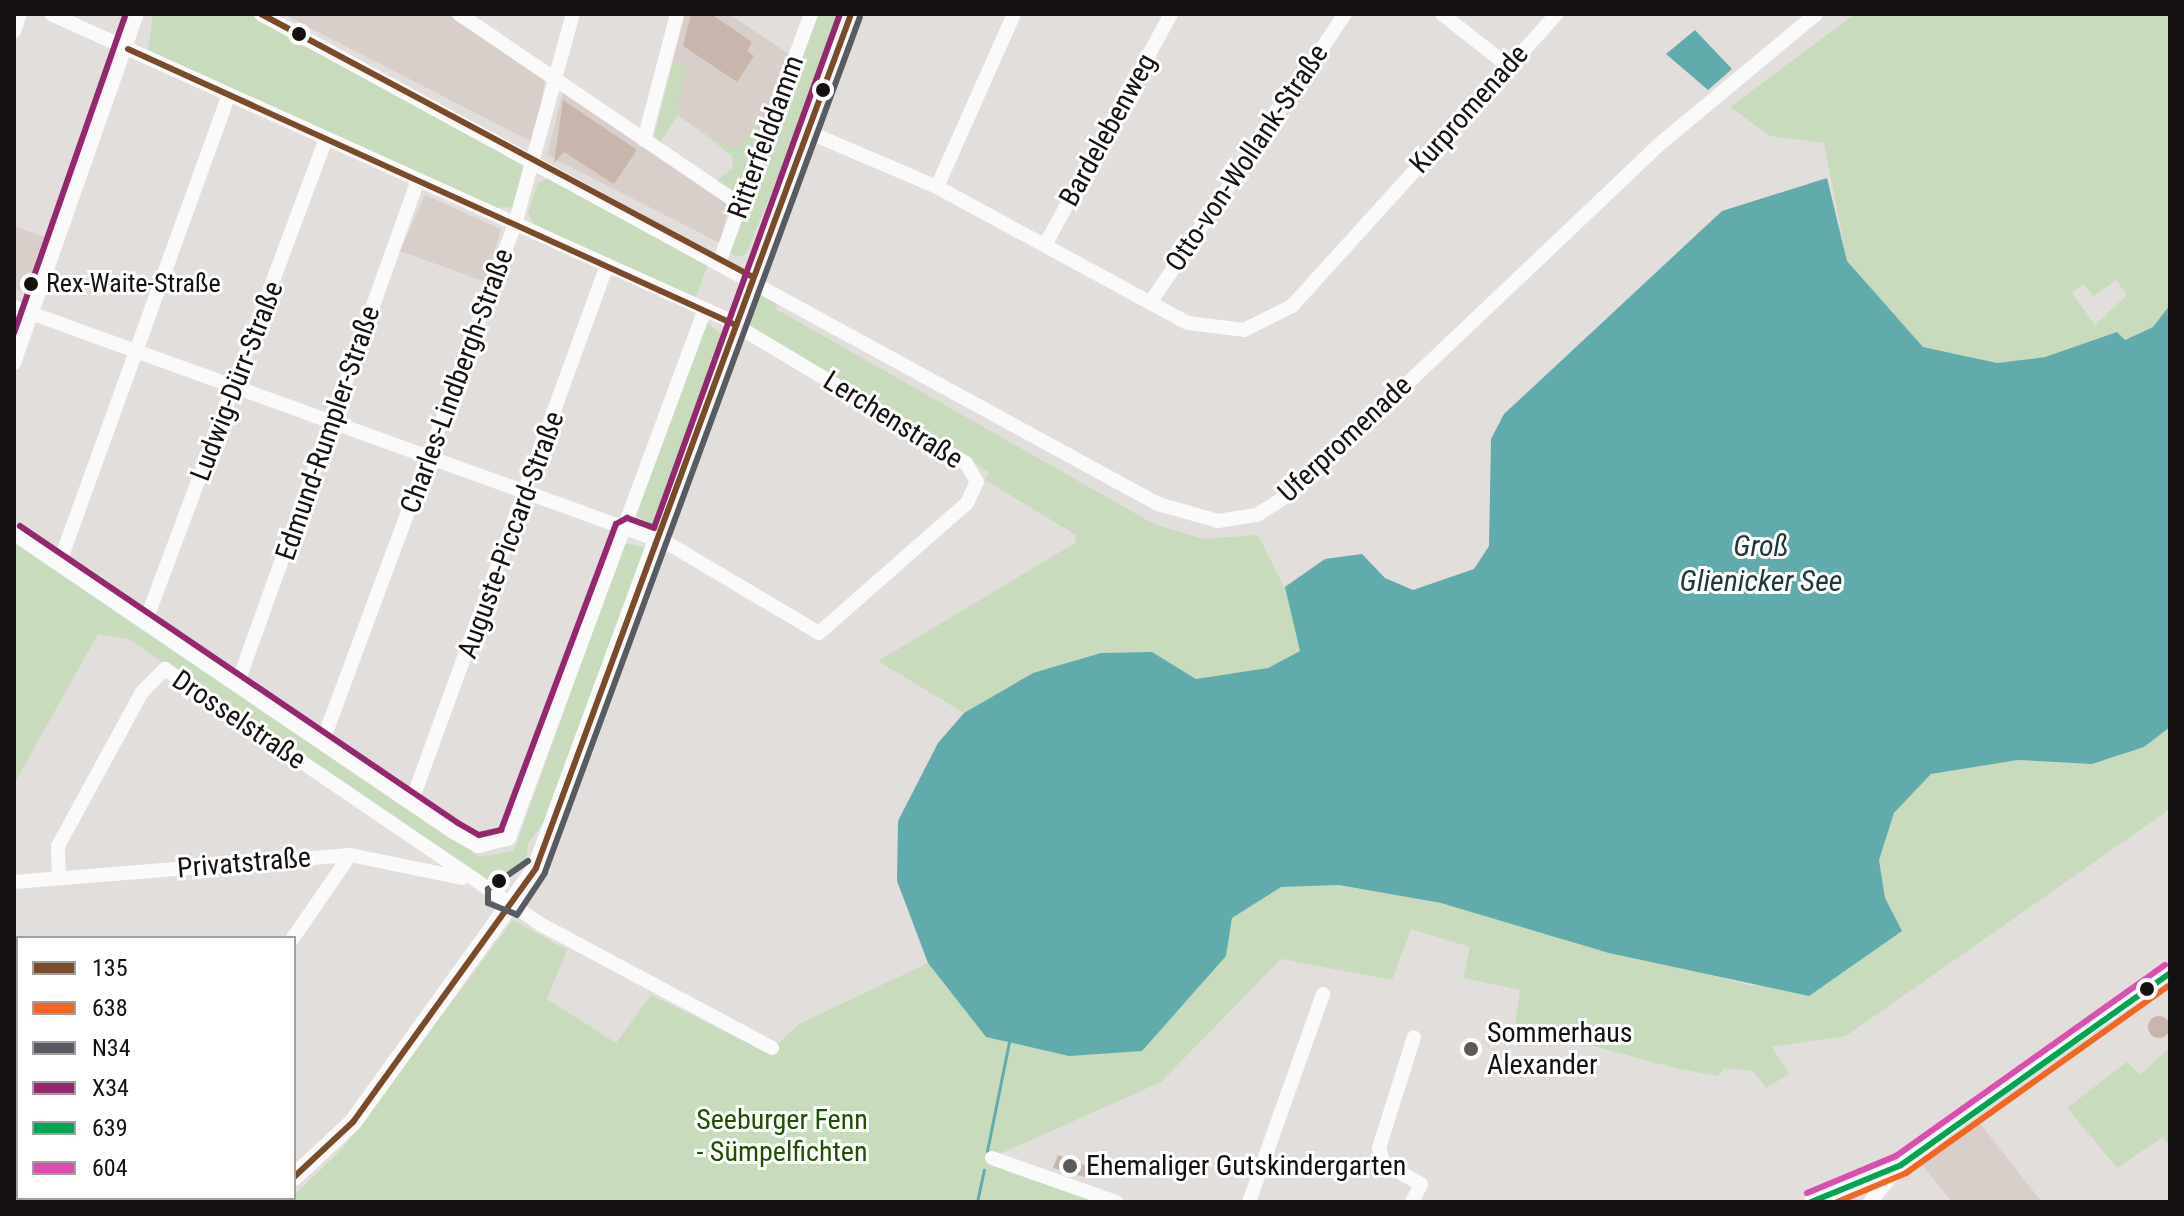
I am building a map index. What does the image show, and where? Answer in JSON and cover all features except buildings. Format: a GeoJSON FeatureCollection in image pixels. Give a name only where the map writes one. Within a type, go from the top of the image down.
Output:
{"type":"FeatureCollection","features":[{"type":"Feature","properties":{"kind":"main road","name":"Ritterfelddamm"},"geometry":{"type":"LineString","coordinates":[[296,1175],[353,1122],[513,906],[555,825],[851,14]]}},
{"type":"Feature","properties":{"kind":"street"},"geometry":{"type":"LineString","coordinates":[[14,31],[20,14]]}},
{"type":"Feature","properties":{"kind":"street"},"geometry":{"type":"LineString","coordinates":[[51,14],[736,325]]}},
{"type":"Feature","properties":{"kind":"street"},"geometry":{"type":"LineString","coordinates":[[14,363],[128,49],[137,14]]}},
{"type":"Feature","properties":{"kind":"street","name":"Uferpromenade"},"geometry":{"type":"LineString","coordinates":[[261,14],[753,277],[1158,504],[1200,519],[1241,519],[1293,492],[1662,142],[1816,14]]}},
{"type":"Feature","properties":{"kind":"street","name":"Charles-Lindbergh-Straße"},"geometry":{"type":"LineString","coordinates":[[322,743],[515,224],[536,161],[573,14]]}},
{"type":"Feature","properties":{"kind":"street"},"geometry":{"type":"LineString","coordinates":[[644,140],[677,14]]}},
{"type":"Feature","properties":{"kind":"street","name":"Ritterfelddamm"},"geometry":{"type":"LineString","coordinates":[[720,260],[811,14]]}},
{"type":"Feature","properties":{"kind":"street"},"geometry":{"type":"LineString","coordinates":[[937,187],[1014,14]]}},
{"type":"Feature","properties":{"kind":"street","name":"Bardelebenweg"},"geometry":{"type":"LineString","coordinates":[[1045,245],[1171,14]]}},
{"type":"Feature","properties":{"kind":"street","name":"Otto-von-Wollank-Straße"},"geometry":{"type":"LineString","coordinates":[[1150,303],[1345,14]]}},
{"type":"Feature","properties":{"kind":"street"},"geometry":{"type":"LineString","coordinates":[[1442,14],[1507,65]]}},
{"type":"Feature","properties":{"kind":"street","name":"Kurpromenade"},"geometry":{"type":"LineString","coordinates":[[808,132],[937,187],[1150,303],[1215,330],[1244,330],[1281,314],[1557,14]]}},
{"type":"Feature","properties":{"kind":"street"},"geometry":{"type":"LineString","coordinates":[[462,15],[741,205]]}},
{"type":"Feature","properties":{"kind":"street"},"geometry":{"type":"LineString","coordinates":[[59,564],[140,352],[229,95]]}},
{"type":"Feature","properties":{"kind":"street","name":"Ludwig-Dürr-Straße"},"geometry":{"type":"LineString","coordinates":[[145,623],[237,386],[326,139]]}},
{"type":"Feature","properties":{"kind":"street","name":"Edmund-Rumpler-Straße"},"geometry":{"type":"LineString","coordinates":[[237,685],[418,180]]}},
{"type":"Feature","properties":{"kind":"street","name":"Auguste-Piccard-Straße"},"geometry":{"type":"LineString","coordinates":[[411,803],[607,265]]}},
{"type":"Feature","properties":{"kind":"street"},"geometry":{"type":"LineString","coordinates":[[14,307],[660,541]]}},
{"type":"Feature","properties":{"kind":"street"},"geometry":{"type":"LineString","coordinates":[[14,534],[478,846],[509,838],[705,309]]}},
{"type":"Feature","properties":{"kind":"street","name":"Lerchenstraße"},"geometry":{"type":"LineString","coordinates":[[660,541],[819,633],[967,503],[975,472],[736,325]]}},
{"type":"Feature","properties":{"kind":"street","name":"Drosselstraße"},"geometry":{"type":"LineString","coordinates":[[59,878],[58,846],[142,692],[165,669],[471,880],[772,1048]]}},
{"type":"Feature","properties":{"kind":"street"},"geometry":{"type":"LineString","coordinates":[[294,936],[350,855]]}},
{"type":"Feature","properties":{"kind":"street","name":"Privatstraße"},"geometry":{"type":"LineString","coordinates":[[14,882],[350,855],[471,880]]}},
{"type":"Feature","properties":{"kind":"street"},"geometry":{"type":"LineString","coordinates":[[1870,1202],[1901,1165],[2047,1054],[2170,973]]}},
{"type":"Feature","properties":{"kind":"street"},"geometry":{"type":"LineString","coordinates":[[1249,1202],[1323,994]]}},
{"type":"Feature","properties":{"kind":"street"},"geometry":{"type":"LineString","coordinates":[[1412,1202],[1421,1184],[1384,1164],[1379,1148],[1414,1037]]}},
{"type":"Feature","properties":{"kind":"street"},"geometry":{"type":"LineString","coordinates":[[992,1158],[1116,1202]]}},
{"type":"Feature","properties":{"kind":"street"},"geometry":{"type":"LineString","coordinates":[[1811,1202],[1901,1165]]}},
{"type":"Feature","properties":{"kind":"shaded area"},"geometry":{"type":"Polygon","coordinates":[[[283,14],[447,14],[545,80],[534,143],[283,14]]]}},
{"type":"Feature","properties":{"kind":"shaded area"},"geometry":{"type":"Polygon","coordinates":[[[685,14],[729,14],[789,54],[749,164],[662,105],[685,14]]]}},
{"type":"Feature","properties":{"kind":"shaded area"},"geometry":{"type":"Polygon","coordinates":[[[563,92],[729,205],[720,243],[547,155],[563,92]]]}},
{"type":"Feature","properties":{"kind":"shaded area"},"geometry":{"type":"Polygon","coordinates":[[[425,195],[501,229],[486,282],[400,251],[425,195]]]}},
{"type":"Feature","properties":{"kind":"shaded area"},"geometry":{"type":"Polygon","coordinates":[[[14,226],[44,237],[24,292],[14,289],[14,226]]]}},
{"type":"Feature","properties":{"kind":"shaded area"},"geometry":{"type":"Polygon","coordinates":[[[1977,1120],[2042,1202],[1952,1202],[1921,1164],[1977,1120]]]}},
{"type":"Feature","properties":{"kind":"green space"},"geometry":{"type":"Polygon","coordinates":[[[153,14],[252,14],[522,158],[526,173],[513,207],[498,208],[148,50],[153,14]]]}},
{"type":"Feature","properties":{"kind":"green space"},"geometry":{"type":"Polygon","coordinates":[[[816,14],[845,14],[746,254],[737,257],[729,253],[816,14]]]}},
{"type":"Feature","properties":{"kind":"green space"},"geometry":{"type":"Polygon","coordinates":[[[1855,14],[2170,14],[2170,305],[2153,327],[2124,340],[2117,332],[2045,357],[1997,363],[1923,347],[1847,261],[1824,143],[1770,136],[1730,107],[1855,14]],[[2116,280],[2093,296],[2084,284],[2072,293],[2095,325],[2127,295],[2116,280]]]}},
{"type":"Feature","properties":{"kind":"green space"},"geometry":{"type":"Polygon","coordinates":[[[673,62],[688,68],[677,104],[683,108],[659,144],[654,136],[673,62]]]}},
{"type":"Feature","properties":{"kind":"green space"},"geometry":{"type":"Polygon","coordinates":[[[682,116],[729,148],[740,146],[757,122],[763,126],[739,193],[715,182],[733,168],[732,156],[682,116]]]}},
{"type":"Feature","properties":{"kind":"green space"},"geometry":{"type":"Polygon","coordinates":[[[551,176],[710,259],[696,297],[534,225],[528,212],[538,183],[551,176]]]}},
{"type":"Feature","properties":{"kind":"green space"},"geometry":{"type":"Polygon","coordinates":[[[760,295],[779,297],[776,309],[1154,524],[1203,539],[1258,535],[1284,587],[1325,559],[1362,554],[1334,637],[1268,668],[1196,679],[1152,652],[1033,673],[964,713],[878,661],[1075,543],[1076,535],[985,480],[989,472],[749,328],[760,295]]]}},
{"type":"Feature","properties":{"kind":"green space"},"geometry":{"type":"Polygon","coordinates":[[[706,321],[725,338],[659,527],[635,516],[706,321]]]}},
{"type":"Feature","properties":{"kind":"green space"},"geometry":{"type":"Polygon","coordinates":[[[14,539],[480,857],[514,851],[624,543],[651,549],[547,818],[528,843],[526,862],[488,886],[129,639],[98,634],[14,784],[14,539]]]}},
{"type":"Feature","properties":{"kind":"green space","name":"Seeburger Fenn - Sümpelfichten"},"geometry":{"type":"Polygon","coordinates":[[[2170,727],[2170,809],[1846,1036],[1772,1047],[1789,1074],[1766,1088],[1753,1071],[1724,1068],[1718,1076],[1675,1068],[1515,1025],[1520,990],[1463,978],[1470,947],[1411,929],[1392,980],[1281,959],[1161,1082],[993,1157],[1116,1202],[287,1202],[296,1200],[296,1193],[342,1149],[513,920],[567,950],[547,999],[616,1043],[651,995],[768,1053],[799,1024],[928,963],[986,1037],[1226,956],[1232,918],[1281,887],[1339,885],[1441,903],[1752,986],[1901,931],[1885,898],[1879,860],[1894,813],[1931,774],[2018,760],[2092,764],[2144,747],[2170,727]]]}},
{"type":"Feature","properties":{"kind":"green space"},"geometry":{"type":"Polygon","coordinates":[[[2170,1047],[2170,1147],[2163,1137],[2117,1168],[2067,1108],[2127,1062],[2140,1075],[2170,1047]]]}},
{"type":"Feature","properties":{"kind":"green space"},"geometry":{"type":"Polygon","coordinates":[[[14,1082],[16,1200],[248,1202],[14,1202],[14,1082]]]}},
{"type":"Feature","properties":{"kind":"water"},"geometry":{"type":"Polygon","coordinates":[[[1695,30],[1732,69],[1708,90],[1666,54],[1695,30]]]}},
{"type":"Feature","properties":{"kind":"water","name":"Groß Glienicker See"},"geometry":{"type":"Polygon","coordinates":[[[1827,178],[1847,261],[1923,347],[1997,363],[2045,357],[2117,332],[2125,340],[2153,327],[2170,305],[2170,727],[2144,747],[2092,764],[2018,760],[1931,774],[1894,813],[1879,860],[1885,898],[1902,931],[1809,996],[1609,953],[1441,903],[1339,885],[1281,887],[1232,918],[1226,956],[1142,1051],[1069,1056],[986,1037],[928,963],[897,881],[898,821],[938,743],[964,713],[1033,673],[1101,653],[1152,652],[1196,679],[1268,668],[1300,651],[1285,587],[1325,559],[1362,554],[1385,578],[1413,590],[1474,569],[1489,546],[1491,439],[1504,414],[1722,211],[1827,178]]]}},
{"type":"Feature","properties":{"kind":"waterway"},"geometry":{"type":"LineString","coordinates":[[987,1151],[1009,1042]]}},
{"type":"Feature","properties":{"kind":"waterway"},"geometry":{"type":"LineString","coordinates":[[977,1202],[984,1170]]}},
{"type":"Feature","properties":{"kind":"transit line","name":"X34"},"geometry":{"type":"LineString","coordinates":[[14,333],[126,14]]}},
{"type":"Feature","properties":{"kind":"transit line","name":"135"},"geometry":{"type":"LineString","coordinates":[[261,14],[753,277]]}},
{"type":"Feature","properties":{"kind":"transit line","name":"X34"},"geometry":{"type":"LineString","coordinates":[[20,526],[458,823],[479,835],[501,830],[616,524],[627,518],[654,528],[840,14]]}},
{"type":"Feature","properties":{"kind":"transit line","name":"135"},"geometry":{"type":"LineString","coordinates":[[296,1175],[353,1122],[536,868],[851,14]]}},
{"type":"Feature","properties":{"kind":"transit line","name":"N34"},"geometry":{"type":"LineString","coordinates":[[545,872],[860,17]]}},
{"type":"Feature","properties":{"kind":"transit line","name":"135"},"geometry":{"type":"LineString","coordinates":[[128,49],[736,325]]}},
{"type":"Feature","properties":{"kind":"transit line","name":"N34"},"geometry":{"type":"LineString","coordinates":[[528,861],[488,889],[488,903],[517,915],[545,873]]}},
{"type":"Feature","properties":{"kind":"transit line","name":"604"},"geometry":{"type":"LineString","coordinates":[[1807,1193],[1896,1156],[2165,965]]}},
{"type":"Feature","properties":{"kind":"transit line","name":"639"},"geometry":{"type":"LineString","coordinates":[[1811,1202],[1901,1165],[2170,973]]}},
{"type":"Feature","properties":{"kind":"transit line","name":"638"},"geometry":{"type":"LineString","coordinates":[[1837,1202],[1906,1173],[2170,985]]}},
{"type":"Feature","properties":{"kind":"place","name":"Rex-Waite-Straße"},"geometry":{"type":"Point","coordinates":[31,284]}},
{"type":"Feature","properties":{"kind":"place","name":"Sommerhaus Alexander"},"geometry":{"type":"Point","coordinates":[1471,1049]}},
{"type":"Feature","properties":{"kind":"place","name":"Ehemaliger Gutskindergarten"},"geometry":{"type":"Point","coordinates":[1070,1166]}}]}
